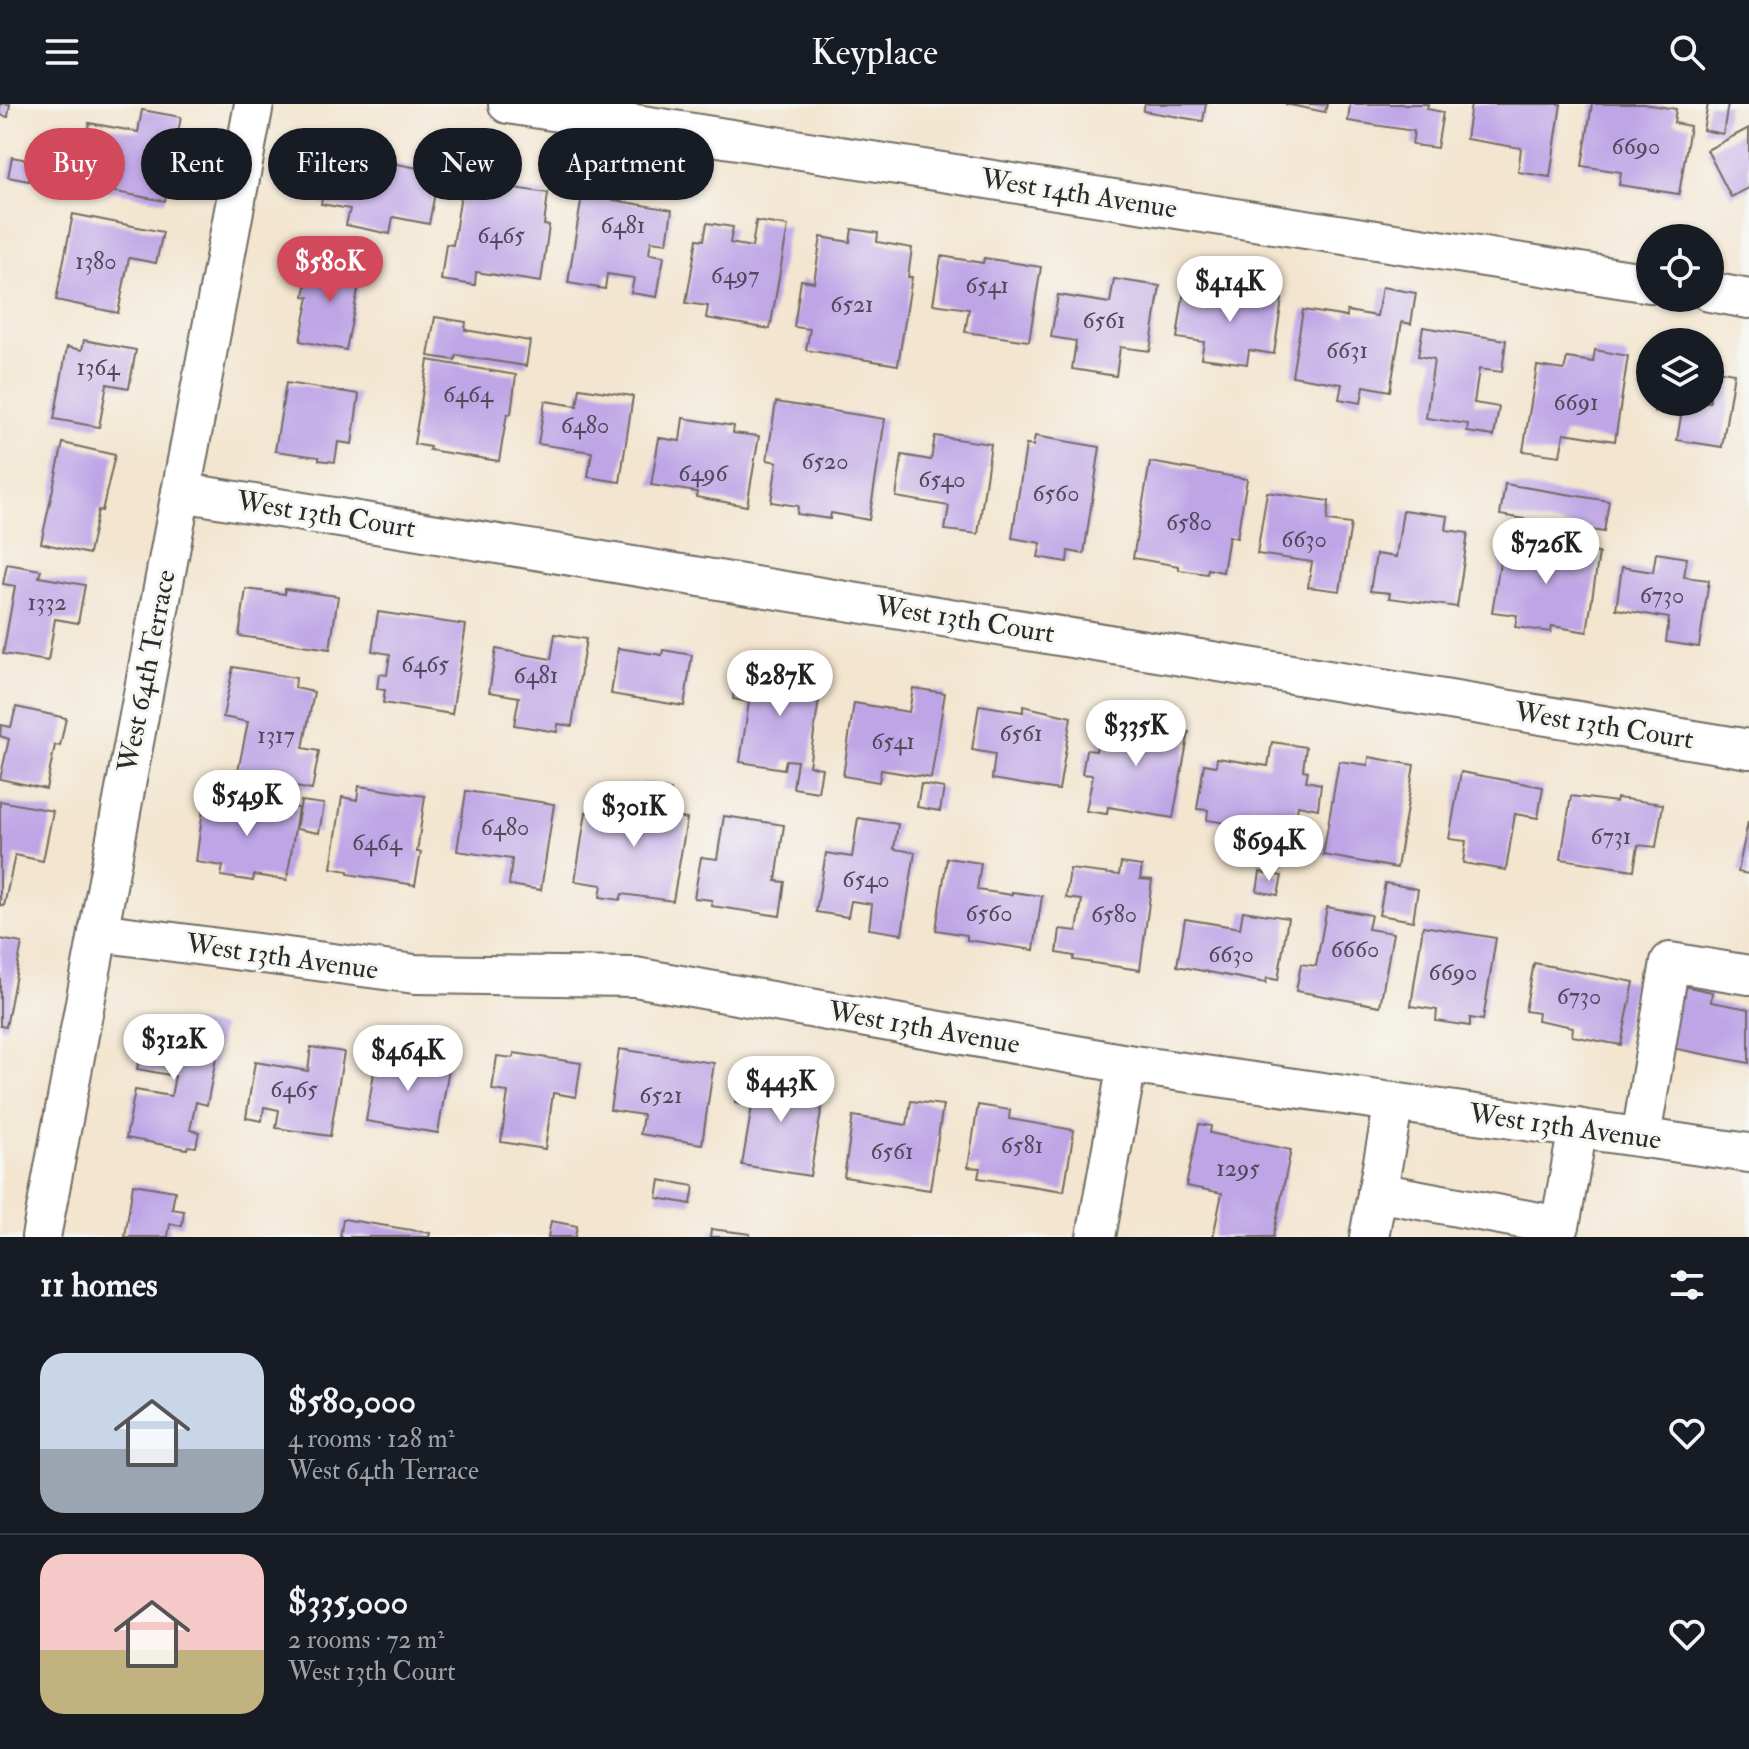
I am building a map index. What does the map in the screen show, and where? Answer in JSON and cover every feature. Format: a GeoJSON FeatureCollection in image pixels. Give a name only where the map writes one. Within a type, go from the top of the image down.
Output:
{"type":"FeatureCollection","features":[{"type":"Feature","properties":{"kind":"street","name":"West 64th Terrace"},"geometry":{"type":"LineString","coordinates":[[41,1237],[254,104]]}},
{"type":"Feature","properties":{"kind":"street","name":"West 14th Avenue"},"geometry":{"type":"LineString","coordinates":[[508,104],[1636,281]]}},
{"type":"Feature","properties":{"kind":"street"},"geometry":{"type":"LineString","coordinates":[[1724,295],[1749,299]]}},
{"type":"Feature","properties":{"kind":"street","name":"West 13th Court"},"geometry":{"type":"LineString","coordinates":[[181,492],[1749,749]]}},
{"type":"Feature","properties":{"kind":"street","name":"West 13th Avenue"},"geometry":{"type":"LineString","coordinates":[[98,932],[415,974],[635,977],[1127,1064],[1749,1153]]}},
{"type":"Feature","properties":{"kind":"street"},"geometry":{"type":"LineString","coordinates":[[1641,1137],[1670,962],[1749,975]]}},
{"type":"Feature","properties":{"kind":"street"},"geometry":{"type":"LineString","coordinates":[[1096,1237],[1127,1064]]}},
{"type":"Feature","properties":{"kind":"street"},"geometry":{"type":"LineString","coordinates":[[1369,1237],[1394,1102]]}},
{"type":"Feature","properties":{"kind":"street"},"geometry":{"type":"LineString","coordinates":[[1377,1192],[1560,1226],[1578,1128]]}},
{"type":"Feature","properties":{"kind":"building"},"geometry":{"type":"Polygon","coordinates":[[[0,104],[10,104],[8,117],[0,115],[0,104]]]}},
{"type":"Feature","properties":{"kind":"building"},"geometry":{"type":"Polygon","coordinates":[[[1145,104],[1206,104],[1203,121],[1143,111],[1145,104]]]}},
{"type":"Feature","properties":{"kind":"building"},"geometry":{"type":"Polygon","coordinates":[[[1285,104],[1327,104],[1325,112],[1285,104]]]}},
{"type":"Feature","properties":{"kind":"building"},"geometry":{"type":"Polygon","coordinates":[[[1350,104],[1428,104],[1427,109],[1443,112],[1437,148],[1412,145],[1414,131],[1348,121],[1350,104]]]}},
{"type":"Feature","properties":{"kind":"building"},"geometry":{"type":"Polygon","coordinates":[[[1471,104],[1561,104],[1550,177],[1518,172],[1521,148],[1466,139],[1471,104]]]}},
{"type":"Feature","properties":{"kind":"building"},"geometry":{"type":"Polygon","coordinates":[[[1592,104],[1644,104],[1676,109],[1674,123],[1690,126],[1679,194],[1619,185],[1621,172],[1582,166],[1592,104]]]}},
{"type":"Feature","properties":{"kind":"building"},"geometry":{"type":"Polygon","coordinates":[[[1708,104],[1728,104],[1723,134],[1703,130],[1708,104]]]}},
{"type":"Feature","properties":{"kind":"building"},"geometry":{"type":"Polygon","coordinates":[[[142,110],[181,117],[179,128],[141,128],[141,197],[125,194],[125,130],[138,132],[142,110]]]}},
{"type":"Feature","properties":{"kind":"building"},"geometry":{"type":"Polygon","coordinates":[[[89,123],[116,128],[88,128],[89,123]]]}},
{"type":"Feature","properties":{"kind":"building"},"geometry":{"type":"Polygon","coordinates":[[[1749,128],[1749,188],[1731,197],[1707,150],[1749,128]]]}},
{"type":"Feature","properties":{"kind":"building"},"geometry":{"type":"Polygon","coordinates":[[[12,157],[24,159],[24,180],[8,177],[12,157]]]}},
{"type":"Feature","properties":{"kind":"building"},"geometry":{"type":"Polygon","coordinates":[[[397,164],[413,167],[413,200],[434,200],[429,224],[393,217],[390,234],[346,225],[350,209],[321,204],[322,200],[397,200],[397,164]]]}},
{"type":"Feature","properties":{"kind":"building"},"geometry":{"type":"Polygon","coordinates":[[[522,189],[538,192],[538,200],[547,200],[544,225],[549,226],[541,282],[476,272],[475,285],[441,280],[446,244],[453,245],[460,200],[522,200],[522,189]]]}},
{"type":"Feature","properties":{"kind":"building"},"geometry":{"type":"Polygon","coordinates":[[[581,200],[613,200],[672,210],[667,243],[651,241],[649,254],[664,256],[657,297],[631,293],[634,278],[607,274],[605,289],[568,283],[581,200]]]}},
{"type":"Feature","properties":{"kind":"building"},"geometry":{"type":"Polygon","coordinates":[[[73,214],[163,232],[156,263],[129,258],[118,313],[56,300],[73,214]]]}},
{"type":"Feature","properties":{"kind":"building"},"geometry":{"type":"Polygon","coordinates":[[[756,221],[788,226],[770,329],[706,318],[708,306],[686,303],[697,239],[704,240],[707,223],[733,227],[730,243],[752,247],[756,221]]]}},
{"type":"Feature","properties":{"kind":"building"},"geometry":{"type":"Polygon","coordinates":[[[852,229],[878,233],[877,242],[912,248],[908,277],[912,277],[898,365],[806,350],[810,329],[794,327],[801,280],[814,282],[821,237],[850,242],[852,229]]]}},
{"type":"Feature","properties":{"kind":"building"},"geometry":{"type":"Polygon","coordinates":[[[941,256],[983,263],[984,258],[1041,267],[1029,341],[965,332],[969,309],[933,304],[941,256]]]}},
{"type":"Feature","properties":{"kind":"building"},"geometry":{"type":"Polygon","coordinates":[[[311,260],[362,270],[346,350],[300,341],[309,297],[304,296],[311,260]]]}},
{"type":"Feature","properties":{"kind":"building"},"geometry":{"type":"Polygon","coordinates":[[[1114,279],[1160,286],[1150,351],[1120,347],[1116,376],[1072,369],[1076,341],[1051,337],[1058,295],[1110,303],[1114,279]]]}},
{"type":"Feature","properties":{"kind":"building"},"geometry":{"type":"Polygon","coordinates":[[[1382,287],[1416,293],[1411,324],[1402,322],[1390,391],[1364,386],[1361,403],[1339,399],[1342,384],[1292,376],[1303,310],[1347,317],[1347,311],[1377,316],[1382,287]]]}},
{"type":"Feature","properties":{"kind":"building"},"geometry":{"type":"Polygon","coordinates":[[[1184,290],[1229,297],[1230,291],[1282,299],[1274,354],[1249,350],[1247,364],[1201,358],[1204,342],[1177,338],[1184,290]]]}},
{"type":"Feature","properties":{"kind":"building"},"geometry":{"type":"Polygon","coordinates":[[[435,317],[466,322],[465,330],[530,341],[526,366],[456,355],[455,360],[428,356],[435,317]]]}},
{"type":"Feature","properties":{"kind":"building"},"geometry":{"type":"Polygon","coordinates":[[[1423,327],[1506,340],[1502,372],[1479,369],[1474,403],[1499,407],[1494,436],[1467,432],[1468,424],[1426,418],[1434,359],[1418,356],[1423,327]]]}},
{"type":"Feature","properties":{"kind":"building"},"geometry":{"type":"Polygon","coordinates":[[[84,340],[136,350],[129,388],[107,384],[99,427],[54,419],[67,347],[82,350],[84,340]]]}},
{"type":"Feature","properties":{"kind":"building"},"geometry":{"type":"Polygon","coordinates":[[[1595,350],[1628,356],[1615,441],[1564,433],[1560,456],[1523,451],[1537,366],[1564,370],[1567,358],[1593,362],[1595,350]]]}},
{"type":"Feature","properties":{"kind":"building"},"geometry":{"type":"Polygon","coordinates":[[[428,360],[516,375],[511,414],[507,414],[499,461],[429,450],[430,447],[414,444],[428,360]]]}},
{"type":"Feature","properties":{"kind":"building"},"geometry":{"type":"Polygon","coordinates":[[[1724,371],[1734,373],[1722,447],[1677,440],[1681,416],[1724,416],[1724,371]]]}},
{"type":"Feature","properties":{"kind":"building"},"geometry":{"type":"Polygon","coordinates":[[[286,383],[359,394],[352,444],[338,442],[335,462],[275,451],[286,383]]]}},
{"type":"Feature","properties":{"kind":"building"},"geometry":{"type":"Polygon","coordinates":[[[580,388],[633,396],[620,482],[588,477],[592,452],[538,444],[545,401],[577,406],[580,388]]]}},
{"type":"Feature","properties":{"kind":"building"},"geometry":{"type":"Polygon","coordinates":[[[776,402],[885,419],[869,520],[831,513],[830,519],[797,514],[798,506],[771,502],[777,462],[767,460],[776,402]]]}},
{"type":"Feature","properties":{"kind":"building"},"geometry":{"type":"Polygon","coordinates":[[[683,418],[734,426],[733,433],[759,436],[747,506],[696,497],[697,492],[651,485],[659,438],[680,441],[683,418]]]}},
{"type":"Feature","properties":{"kind":"building"},"geometry":{"type":"Polygon","coordinates":[[[935,436],[991,444],[978,534],[945,530],[949,506],[896,497],[902,455],[931,460],[935,436]]]}},
{"type":"Feature","properties":{"kind":"building"},"geometry":{"type":"Polygon","coordinates":[[[1035,436],[1100,447],[1084,554],[1068,551],[1067,562],[1038,557],[1041,543],[1012,538],[1026,445],[1033,446],[1035,436]]]}},
{"type":"Feature","properties":{"kind":"building"},"geometry":{"type":"Polygon","coordinates":[[[63,443],[115,455],[102,511],[98,510],[89,554],[41,543],[63,443]]]}},
{"type":"Feature","properties":{"kind":"building"},"geometry":{"type":"Polygon","coordinates":[[[1150,462],[1247,479],[1237,538],[1229,536],[1223,572],[1208,569],[1207,574],[1179,570],[1179,566],[1133,558],[1150,462]]]}},
{"type":"Feature","properties":{"kind":"building"},"geometry":{"type":"Polygon","coordinates":[[[1505,484],[1609,501],[1604,532],[1500,515],[1505,484]]]}},
{"type":"Feature","properties":{"kind":"building"},"geometry":{"type":"Polygon","coordinates":[[[1267,492],[1329,501],[1327,521],[1351,524],[1340,591],[1308,587],[1312,562],[1257,554],[1267,492]]]}},
{"type":"Feature","properties":{"kind":"building"},"geometry":{"type":"Polygon","coordinates":[[[1403,510],[1448,516],[1446,530],[1468,533],[1457,607],[1389,598],[1390,593],[1370,591],[1376,554],[1396,557],[1403,510]]]}},
{"type":"Feature","properties":{"kind":"building"},"geometry":{"type":"Polygon","coordinates":[[[1504,538],[1599,553],[1587,632],[1552,626],[1551,632],[1515,627],[1517,615],[1492,612],[1504,538]]]}},
{"type":"Feature","properties":{"kind":"building"},"geometry":{"type":"Polygon","coordinates":[[[1656,553],[1687,558],[1684,577],[1709,580],[1699,647],[1666,642],[1669,618],[1616,609],[1622,567],[1653,572],[1656,553]]]}},
{"type":"Feature","properties":{"kind":"building"},"geometry":{"type":"Polygon","coordinates":[[[7,564],[41,570],[39,577],[85,585],[78,623],[55,619],[48,661],[3,654],[15,586],[3,584],[7,564]]]}},
{"type":"Feature","properties":{"kind":"building"},"geometry":{"type":"Polygon","coordinates":[[[246,589],[285,594],[285,589],[338,596],[330,649],[239,636],[246,589]]]}},
{"type":"Feature","properties":{"kind":"building"},"geometry":{"type":"Polygon","coordinates":[[[378,612],[466,625],[452,714],[383,703],[385,690],[377,689],[379,674],[387,675],[390,654],[372,651],[378,612]]]}},
{"type":"Feature","properties":{"kind":"building"},"geometry":{"type":"Polygon","coordinates":[[[555,634],[586,639],[572,726],[558,724],[557,732],[514,725],[519,697],[489,692],[496,649],[551,659],[555,634]]]}},
{"type":"Feature","properties":{"kind":"building"},"geometry":{"type":"Polygon","coordinates":[[[618,648],[662,655],[663,650],[692,655],[684,706],[611,694],[618,648]]]}},
{"type":"Feature","properties":{"kind":"building"},"geometry":{"type":"Polygon","coordinates":[[[739,661],[823,673],[809,766],[822,768],[818,792],[793,788],[797,761],[786,760],[784,769],[740,762],[749,702],[733,699],[739,661]]]}},
{"type":"Feature","properties":{"kind":"building"},"geometry":{"type":"Polygon","coordinates":[[[233,667],[296,678],[295,688],[314,692],[303,748],[319,751],[312,790],[237,776],[248,722],[223,717],[233,667]]]}},
{"type":"Feature","properties":{"kind":"building"},"geometry":{"type":"Polygon","coordinates":[[[913,688],[945,693],[931,778],[881,770],[879,782],[843,776],[854,703],[909,712],[913,688]]]}},
{"type":"Feature","properties":{"kind":"building"},"geometry":{"type":"Polygon","coordinates":[[[979,705],[1023,712],[1023,706],[1071,717],[1059,790],[992,779],[995,754],[972,750],[979,705]]]}},
{"type":"Feature","properties":{"kind":"building"},"geometry":{"type":"Polygon","coordinates":[[[16,707],[66,718],[60,746],[55,745],[46,789],[0,779],[9,739],[0,736],[1,725],[11,727],[16,707]]]}},
{"type":"Feature","properties":{"kind":"building"},"geometry":{"type":"Polygon","coordinates":[[[1119,719],[1189,732],[1173,818],[1108,807],[1107,814],[1086,811],[1093,775],[1082,774],[1086,750],[1096,751],[1101,722],[1117,725],[1119,719]]]}},
{"type":"Feature","properties":{"kind":"building"},"geometry":{"type":"Polygon","coordinates":[[[1272,742],[1306,747],[1303,770],[1308,771],[1306,781],[1321,784],[1318,809],[1298,805],[1294,833],[1273,829],[1271,843],[1238,838],[1240,825],[1207,820],[1208,810],[1197,809],[1204,764],[1216,766],[1217,758],[1268,766],[1272,742]]]}},
{"type":"Feature","properties":{"kind":"building"},"geometry":{"type":"Polygon","coordinates":[[[1369,757],[1414,765],[1397,868],[1323,855],[1339,761],[1368,765],[1369,757]]]}},
{"type":"Feature","properties":{"kind":"building"},"geometry":{"type":"Polygon","coordinates":[[[1461,772],[1543,787],[1538,818],[1515,814],[1506,870],[1463,863],[1466,841],[1449,839],[1461,772]]]}},
{"type":"Feature","properties":{"kind":"building"},"geometry":{"type":"Polygon","coordinates":[[[921,784],[944,788],[940,811],[917,807],[921,784]]]}},
{"type":"Feature","properties":{"kind":"building"},"geometry":{"type":"Polygon","coordinates":[[[359,786],[425,796],[415,885],[348,874],[348,871],[331,868],[342,797],[357,800],[359,786]]]}},
{"type":"Feature","properties":{"kind":"building"},"geometry":{"type":"Polygon","coordinates":[[[645,786],[671,790],[667,815],[687,819],[673,901],[622,894],[620,900],[600,897],[602,885],[575,881],[586,812],[628,819],[631,797],[643,800],[645,786]]]}},
{"type":"Feature","properties":{"kind":"building"},"geometry":{"type":"Polygon","coordinates":[[[466,791],[554,804],[541,890],[509,885],[512,859],[457,851],[466,791]]]}},
{"type":"Feature","properties":{"kind":"building"},"geometry":{"type":"Polygon","coordinates":[[[205,794],[298,808],[287,880],[254,875],[253,881],[221,876],[223,866],[196,862],[205,794]]]}},
{"type":"Feature","properties":{"kind":"building"},"geometry":{"type":"Polygon","coordinates":[[[1571,796],[1663,804],[1656,847],[1638,845],[1634,870],[1561,859],[1571,796]]]}},
{"type":"Feature","properties":{"kind":"building"},"geometry":{"type":"Polygon","coordinates":[[[0,801],[53,811],[43,861],[15,855],[4,906],[0,905],[0,801]]]}},
{"type":"Feature","properties":{"kind":"building"},"geometry":{"type":"Polygon","coordinates":[[[301,801],[324,804],[319,833],[296,829],[301,801]]]}},
{"type":"Feature","properties":{"kind":"building"},"geometry":{"type":"Polygon","coordinates":[[[724,816],[784,825],[776,881],[785,882],[780,916],[711,906],[712,900],[694,898],[701,857],[717,859],[724,816]]]}},
{"type":"Feature","properties":{"kind":"building"},"geometry":{"type":"Polygon","coordinates":[[[858,818],[898,824],[894,849],[915,852],[902,934],[869,929],[872,904],[851,901],[848,917],[816,912],[826,853],[852,857],[858,818]]]}},
{"type":"Feature","properties":{"kind":"building"},"geometry":{"type":"Polygon","coordinates":[[[1749,822],[1749,874],[1738,872],[1749,822]]]}},
{"type":"Feature","properties":{"kind":"building"},"geometry":{"type":"Polygon","coordinates":[[[947,858],[981,863],[977,890],[1042,896],[1034,950],[967,940],[967,935],[936,930],[947,858]]]}},
{"type":"Feature","properties":{"kind":"building"},"geometry":{"type":"Polygon","coordinates":[[[1121,863],[1142,866],[1140,879],[1152,880],[1140,970],[1073,960],[1074,956],[1057,953],[1060,929],[1077,931],[1082,900],[1066,898],[1070,869],[1119,875],[1121,863]]]}},
{"type":"Feature","properties":{"kind":"building"},"geometry":{"type":"Polygon","coordinates":[[[1260,872],[1282,876],[1278,895],[1257,891],[1260,872]]]}},
{"type":"Feature","properties":{"kind":"building"},"geometry":{"type":"Polygon","coordinates":[[[1385,883],[1418,889],[1413,921],[1379,915],[1385,883]]]}},
{"type":"Feature","properties":{"kind":"building"},"geometry":{"type":"Polygon","coordinates":[[[1327,907],[1371,915],[1368,929],[1393,933],[1380,1006],[1296,991],[1301,964],[1316,966],[1327,907]]]}},
{"type":"Feature","properties":{"kind":"building"},"geometry":{"type":"Polygon","coordinates":[[[1243,911],[1288,918],[1278,980],[1267,978],[1266,983],[1177,966],[1185,919],[1240,928],[1243,911]]]}},
{"type":"Feature","properties":{"kind":"building"},"geometry":{"type":"Polygon","coordinates":[[[1423,926],[1496,938],[1483,1020],[1470,1018],[1470,1026],[1436,1021],[1437,1010],[1411,1006],[1423,926]]]}},
{"type":"Feature","properties":{"kind":"building"},"geometry":{"type":"Polygon","coordinates":[[[0,939],[22,943],[6,1027],[0,1026],[0,939]]]}},
{"type":"Feature","properties":{"kind":"building"},"geometry":{"type":"Polygon","coordinates":[[[1534,963],[1634,982],[1621,1045],[1572,1036],[1573,1027],[1537,1020],[1538,1013],[1525,1011],[1534,963]]]}},
{"type":"Feature","properties":{"kind":"building"},"geometry":{"type":"Polygon","coordinates":[[[1674,984],[1712,992],[1711,1002],[1749,1009],[1749,1063],[1662,1046],[1674,984]]]}},
{"type":"Feature","properties":{"kind":"building"},"geometry":{"type":"Polygon","coordinates":[[[147,1019],[187,1026],[188,1021],[222,1027],[207,1105],[196,1102],[190,1130],[199,1132],[196,1147],[188,1146],[187,1149],[126,1138],[135,1090],[171,1096],[175,1076],[137,1069],[147,1019]]]}},
{"type":"Feature","properties":{"kind":"building"},"geometry":{"type":"Polygon","coordinates":[[[311,1047],[344,1052],[330,1136],[276,1128],[279,1110],[264,1107],[262,1121],[246,1118],[255,1062],[308,1071],[311,1047]]]}},
{"type":"Feature","properties":{"kind":"building"},"geometry":{"type":"Polygon","coordinates":[[[619,1049],[714,1063],[702,1144],[640,1134],[643,1115],[610,1110],[619,1049]]]}},
{"type":"Feature","properties":{"kind":"building"},"geometry":{"type":"Polygon","coordinates":[[[514,1053],[581,1063],[576,1097],[553,1093],[545,1149],[501,1142],[508,1092],[492,1090],[497,1056],[513,1058],[514,1053]]]}},
{"type":"Feature","properties":{"kind":"building"},"geometry":{"type":"Polygon","coordinates":[[[377,1054],[421,1062],[422,1057],[450,1062],[438,1133],[366,1121],[377,1054]]]}},
{"type":"Feature","properties":{"kind":"building"},"geometry":{"type":"Polygon","coordinates":[[[739,1075],[825,1089],[810,1176],[742,1165],[752,1106],[735,1103],[739,1075]]]}},
{"type":"Feature","properties":{"kind":"building"},"geometry":{"type":"Polygon","coordinates":[[[911,1101],[943,1105],[930,1190],[844,1177],[853,1116],[907,1125],[911,1101]]]}},
{"type":"Feature","properties":{"kind":"building"},"geometry":{"type":"Polygon","coordinates":[[[978,1105],[1010,1110],[1009,1119],[1074,1130],[1064,1191],[978,1178],[980,1168],[968,1167],[978,1105]]]}},
{"type":"Feature","properties":{"kind":"building"},"geometry":{"type":"Polygon","coordinates":[[[1199,1124],[1211,1126],[1210,1133],[1291,1150],[1273,1237],[1213,1237],[1222,1193],[1186,1186],[1199,1124]]]}},
{"type":"Feature","properties":{"kind":"building"},"geometry":{"type":"Polygon","coordinates":[[[660,1180],[694,1186],[691,1204],[657,1198],[660,1180]]]}},
{"type":"Feature","properties":{"kind":"building"},"geometry":{"type":"Polygon","coordinates":[[[133,1184],[175,1191],[172,1209],[184,1211],[182,1226],[170,1224],[168,1237],[125,1237],[133,1184]]]}},
{"type":"Feature","properties":{"kind":"building"},"geometry":{"type":"Polygon","coordinates":[[[343,1219],[430,1233],[429,1237],[340,1237],[343,1219]]]}},
{"type":"Feature","properties":{"kind":"building"},"geometry":{"type":"Polygon","coordinates":[[[551,1221],[577,1226],[575,1237],[548,1237],[551,1221]]]}},
{"type":"Feature","properties":{"kind":"building"},"geometry":{"type":"Polygon","coordinates":[[[711,1229],[750,1234],[750,1237],[710,1237],[711,1229]]]}}]}
